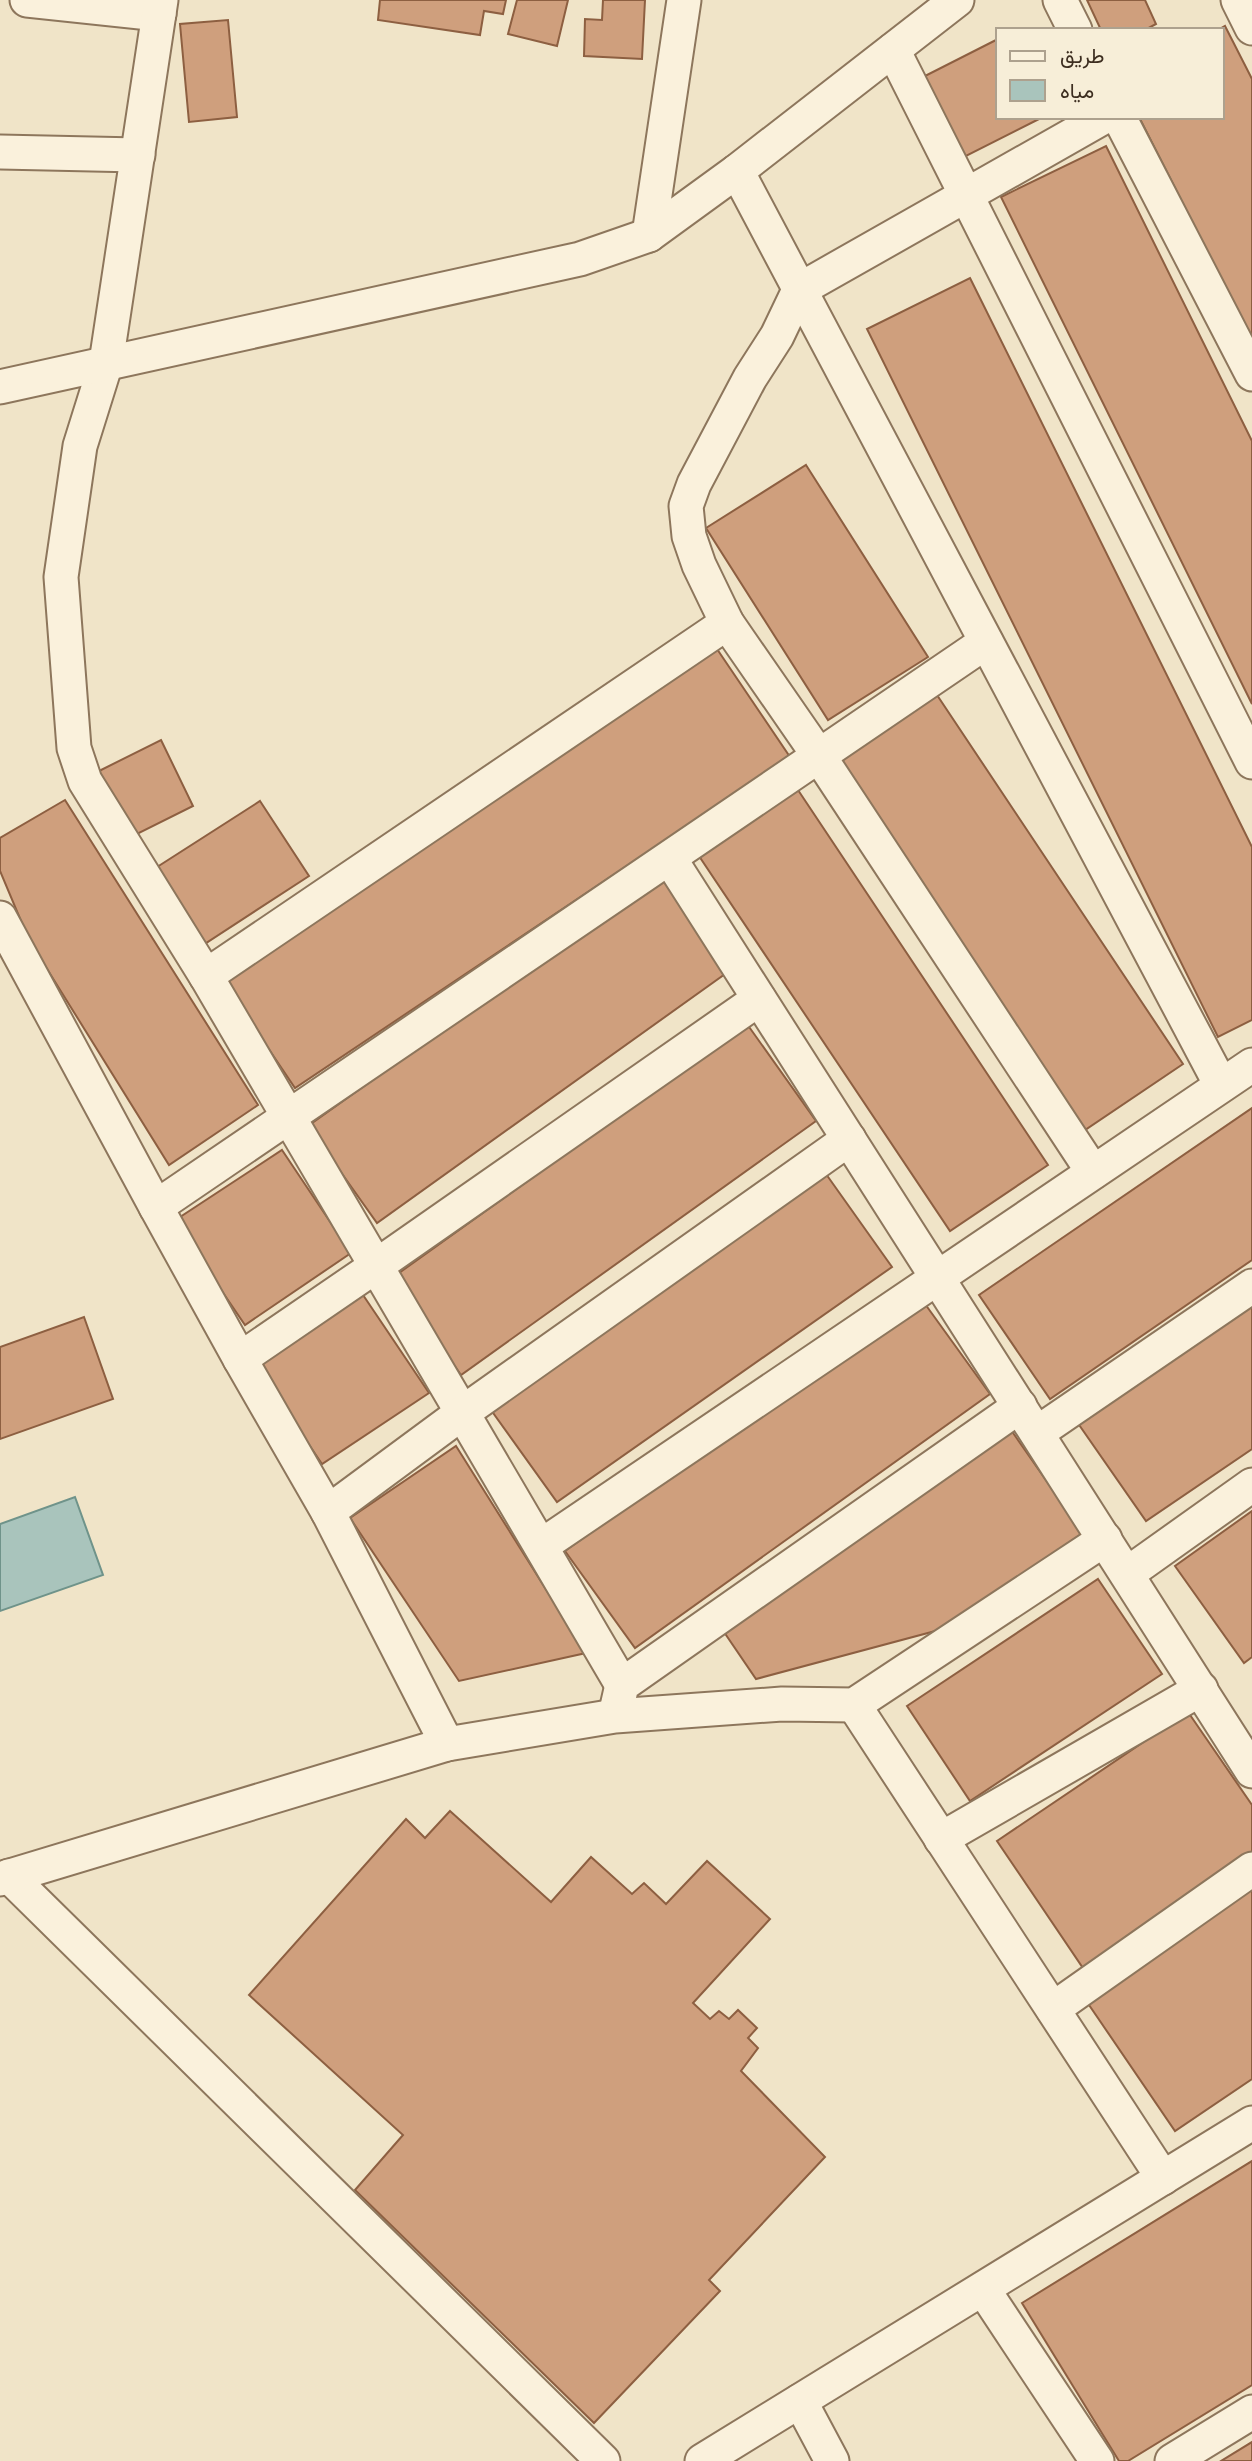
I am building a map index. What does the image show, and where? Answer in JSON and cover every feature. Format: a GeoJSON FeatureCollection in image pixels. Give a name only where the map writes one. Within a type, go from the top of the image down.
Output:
{"type":"FeatureCollection","features":[{"type":"Feature","properties":{"kind":"street"},"geometry":{"type":"LineString","coordinates":[[27,0],[160,7],[106,363],[80,446],[61,578],[74,748],[85,781],[206,976],[541,1546],[619,1700]]}},
{"type":"Feature","properties":{"kind":"street"},"geometry":{"type":"LineString","coordinates":[[649,235],[684,0]]}},
{"type":"Feature","properties":{"kind":"street"},"geometry":{"type":"LineString","coordinates":[[0,387],[580,259],[649,235],[737,171],[957,0]]}},
{"type":"Feature","properties":{"kind":"street"},"geometry":{"type":"LineString","coordinates":[[1060,0],[1074,28]]}},
{"type":"Feature","properties":{"kind":"street"},"geometry":{"type":"LineString","coordinates":[[1238,0],[1252,28]]}},
{"type":"Feature","properties":{"kind":"street"},"geometry":{"type":"LineString","coordinates":[[893,50],[1252,762]]}},
{"type":"Feature","properties":{"kind":"street"},"geometry":{"type":"LineString","coordinates":[[1093,1172],[819,755],[727,623],[699,565],[689,536],[686,506],[694,484],[750,378],[777,336],[799,290],[1100,119]]}},
{"type":"Feature","properties":{"kind":"street"},"geometry":{"type":"LineString","coordinates":[[1120,119],[1252,374]]}},
{"type":"Feature","properties":{"kind":"street"},"geometry":{"type":"LineString","coordinates":[[0,152],[138,155]]}},
{"type":"Feature","properties":{"kind":"street"},"geometry":{"type":"LineString","coordinates":[[737,171],[1221,1086]]}},
{"type":"Feature","properties":{"kind":"street"},"geometry":{"type":"LineString","coordinates":[[206,976],[727,623]]}},
{"type":"Feature","properties":{"kind":"street"},"geometry":{"type":"LineString","coordinates":[[156,1207],[986,642]]}},
{"type":"Feature","properties":{"kind":"street"},"geometry":{"type":"LineString","coordinates":[[670,859],[1201,1689],[1247,1753]]}},
{"type":"Feature","properties":{"kind":"street"},"geometry":{"type":"LineString","coordinates":[[0,918],[156,1207],[328,1512],[447,1744]]}},
{"type":"Feature","properties":{"kind":"street"},"geometry":{"type":"LineString","coordinates":[[240,1359],[759,999]]}},
{"type":"Feature","properties":{"kind":"street"},"geometry":{"type":"LineString","coordinates":[[541,1546],[1252,1065]]}},
{"type":"Feature","properties":{"kind":"street"},"geometry":{"type":"LineString","coordinates":[[328,1512],[462,1413],[849,1139]]}},
{"type":"Feature","properties":{"kind":"street"},"geometry":{"type":"LineString","coordinates":[[619,1700],[1029,1420],[1252,1286]]}},
{"type":"Feature","properties":{"kind":"street"},"geometry":{"type":"LineString","coordinates":[[1127,1574],[1252,1485]]}},
{"type":"Feature","properties":{"kind":"street"},"geometry":{"type":"LineString","coordinates":[[603,2461],[5,1877],[447,1744],[619,1700],[854,1705],[1105,1539]]}},
{"type":"Feature","properties":{"kind":"street"},"geometry":{"type":"LineString","coordinates":[[942,1839],[1201,1689]]}},
{"type":"Feature","properties":{"kind":"street"},"geometry":{"type":"LineString","coordinates":[[854,1705],[1163,2178]]}},
{"type":"Feature","properties":{"kind":"street"},"geometry":{"type":"LineString","coordinates":[[1053,2009],[1252,1869]]}},
{"type":"Feature","properties":{"kind":"street"},"geometry":{"type":"LineString","coordinates":[[702,2461],[1252,2123]]}},
{"type":"Feature","properties":{"kind":"street"},"geometry":{"type":"LineString","coordinates":[[983,2289],[1097,2461]]}},
{"type":"Feature","properties":{"kind":"street"},"geometry":{"type":"LineString","coordinates":[[800,2401],[832,2461]]}},
{"type":"Feature","properties":{"kind":"street"},"geometry":{"type":"LineString","coordinates":[[1172,2461],[1252,2412]]}},
{"type":"Feature","properties":{"kind":"water"},"geometry":{"type":"Polygon","coordinates":[[[75,1497],[103,1575],[0,1611],[0,1524],[75,1497]]]}},
{"type":"Feature","properties":{"kind":"building"},"geometry":{"type":"Polygon","coordinates":[[[380,0],[506,0],[503,14],[484,11],[480,35],[378,20],[380,0]]]}},
{"type":"Feature","properties":{"kind":"building"},"geometry":{"type":"Polygon","coordinates":[[[517,0],[568,0],[557,46],[508,34],[517,0]]]}},
{"type":"Feature","properties":{"kind":"building"},"geometry":{"type":"Polygon","coordinates":[[[603,0],[645,0],[642,59],[584,56],[585,19],[602,20],[603,0]]]}},
{"type":"Feature","properties":{"kind":"building"},"geometry":{"type":"Polygon","coordinates":[[[1087,0],[1145,0],[1156,24],[1149,28],[1100,28],[1087,0]]]}},
{"type":"Feature","properties":{"kind":"building"},"geometry":{"type":"Polygon","coordinates":[[[228,20],[237,117],[189,122],[180,24],[228,20]]]}},
{"type":"Feature","properties":{"kind":"building"},"geometry":{"type":"Polygon","coordinates":[[[1225,26],[1252,79],[1252,340],[1140,119],[1224,119],[1224,28],[1222,28],[1225,26]]]}},
{"type":"Feature","properties":{"kind":"building"},"geometry":{"type":"Polygon","coordinates":[[[996,40],[996,119],[1039,119],[964,157],[923,77],[996,40]]]}},
{"type":"Feature","properties":{"kind":"building"},"geometry":{"type":"Polygon","coordinates":[[[1106,146],[1252,441],[1252,704],[1001,197],[1106,146]]]}},
{"type":"Feature","properties":{"kind":"building"},"geometry":{"type":"Polygon","coordinates":[[[970,278],[1252,847],[1252,1020],[1218,1037],[867,329],[970,278]]]}},
{"type":"Feature","properties":{"kind":"building"},"geometry":{"type":"Polygon","coordinates":[[[806,465],[928,657],[828,720],[706,528],[806,465]]]}},
{"type":"Feature","properties":{"kind":"building"},"geometry":{"type":"Polygon","coordinates":[[[717,649],[790,757],[295,1088],[222,980],[717,649]]]}},
{"type":"Feature","properties":{"kind":"building"},"geometry":{"type":"Polygon","coordinates":[[[933,689],[1183,1064],[1085,1130],[835,755],[933,689]]]}},
{"type":"Feature","properties":{"kind":"building"},"geometry":{"type":"Polygon","coordinates":[[[161,740],[193,806],[131,837],[99,771],[161,740]]]}},
{"type":"Feature","properties":{"kind":"building"},"geometry":{"type":"Polygon","coordinates":[[[798,790],[1048,1165],[950,1231],[699,856],[798,790]]]}},
{"type":"Feature","properties":{"kind":"building"},"geometry":{"type":"Polygon","coordinates":[[[65,800],[258,1105],[169,1165],[29,940],[0,871],[0,838],[65,800]]]}},
{"type":"Feature","properties":{"kind":"building"},"geometry":{"type":"Polygon","coordinates":[[[260,801],[309,876],[203,945],[154,869],[260,801]]]}},
{"type":"Feature","properties":{"kind":"building"},"geometry":{"type":"Polygon","coordinates":[[[663,873],[732,969],[377,1223],[308,1126],[663,873]]]}},
{"type":"Feature","properties":{"kind":"building"},"geometry":{"type":"Polygon","coordinates":[[[747,1024],[816,1121],[461,1375],[392,1278],[747,1024]]]}},
{"type":"Feature","properties":{"kind":"building"},"geometry":{"type":"Polygon","coordinates":[[[1252,1108],[1252,1260],[1050,1399],[979,1295],[1252,1108]]]}},
{"type":"Feature","properties":{"kind":"building"},"geometry":{"type":"Polygon","coordinates":[[[282,1150],[351,1253],[245,1325],[174,1221],[282,1150]]]}},
{"type":"Feature","properties":{"kind":"building"},"geometry":{"type":"Polygon","coordinates":[[[826,1174],[892,1267],[557,1502],[491,1410],[826,1174]]]}},
{"type":"Feature","properties":{"kind":"building"},"geometry":{"type":"Polygon","coordinates":[[[359,1289],[429,1393],[322,1464],[252,1360],[359,1289]]]}},
{"type":"Feature","properties":{"kind":"building"},"geometry":{"type":"Polygon","coordinates":[[[920,1297],[990,1394],[635,1648],[565,1551],[920,1297]]]}},
{"type":"Feature","properties":{"kind":"building"},"geometry":{"type":"Polygon","coordinates":[[[1252,1298],[1252,1449],[1146,1521],[1075,1419],[1252,1298]]]}},
{"type":"Feature","properties":{"kind":"building"},"geometry":{"type":"Polygon","coordinates":[[[84,1317],[113,1399],[0,1439],[0,1347],[84,1317]]]}},
{"type":"Feature","properties":{"kind":"building"},"geometry":{"type":"Polygon","coordinates":[[[1011,1430],[1083,1533],[939,1630],[756,1679],[724,1632],[1011,1430]]]}},
{"type":"Feature","properties":{"kind":"building"},"geometry":{"type":"Polygon","coordinates":[[[456,1446],[586,1653],[459,1681],[350,1518],[456,1446]]]}},
{"type":"Feature","properties":{"kind":"building"},"geometry":{"type":"Polygon","coordinates":[[[1252,1511],[1252,1657],[1244,1663],[1175,1566],[1252,1511]]]}},
{"type":"Feature","properties":{"kind":"building"},"geometry":{"type":"Polygon","coordinates":[[[1098,1579],[1162,1674],[970,1801],[907,1706],[1098,1579]]]}},
{"type":"Feature","properties":{"kind":"building"},"geometry":{"type":"Polygon","coordinates":[[[1188,1712],[1252,1805],[1252,1858],[1085,1971],[997,1841],[1188,1712]]]}},
{"type":"Feature","properties":{"kind":"building"},"geometry":{"type":"Polygon","coordinates":[[[450,1811],[551,1902],[591,1857],[632,1894],[644,1883],[666,1904],[707,1861],[770,1919],[693,2003],[710,2019],[719,2011],[729,2019],[738,2010],[757,2028],[748,2038],[758,2048],[741,2071],[825,2157],[709,2280],[720,2291],[594,2423],[355,2190],[403,2135],[249,1995],[406,1819],[425,1838],[450,1811]]]}},
{"type":"Feature","properties":{"kind":"building"},"geometry":{"type":"Polygon","coordinates":[[[1252,1889],[1252,2079],[1175,2131],[1087,2002],[1252,1889]]]}},
{"type":"Feature","properties":{"kind":"building"},"geometry":{"type":"Polygon","coordinates":[[[1252,2161],[1252,2385],[1128,2461],[1119,2461],[1022,2303],[1252,2161]]]}},
{"type":"Feature","properties":{"kind":"building"},"geometry":{"type":"Polygon","coordinates":[[[1252,2442],[1252,2461],[1221,2461],[1252,2442]]]}}]}
